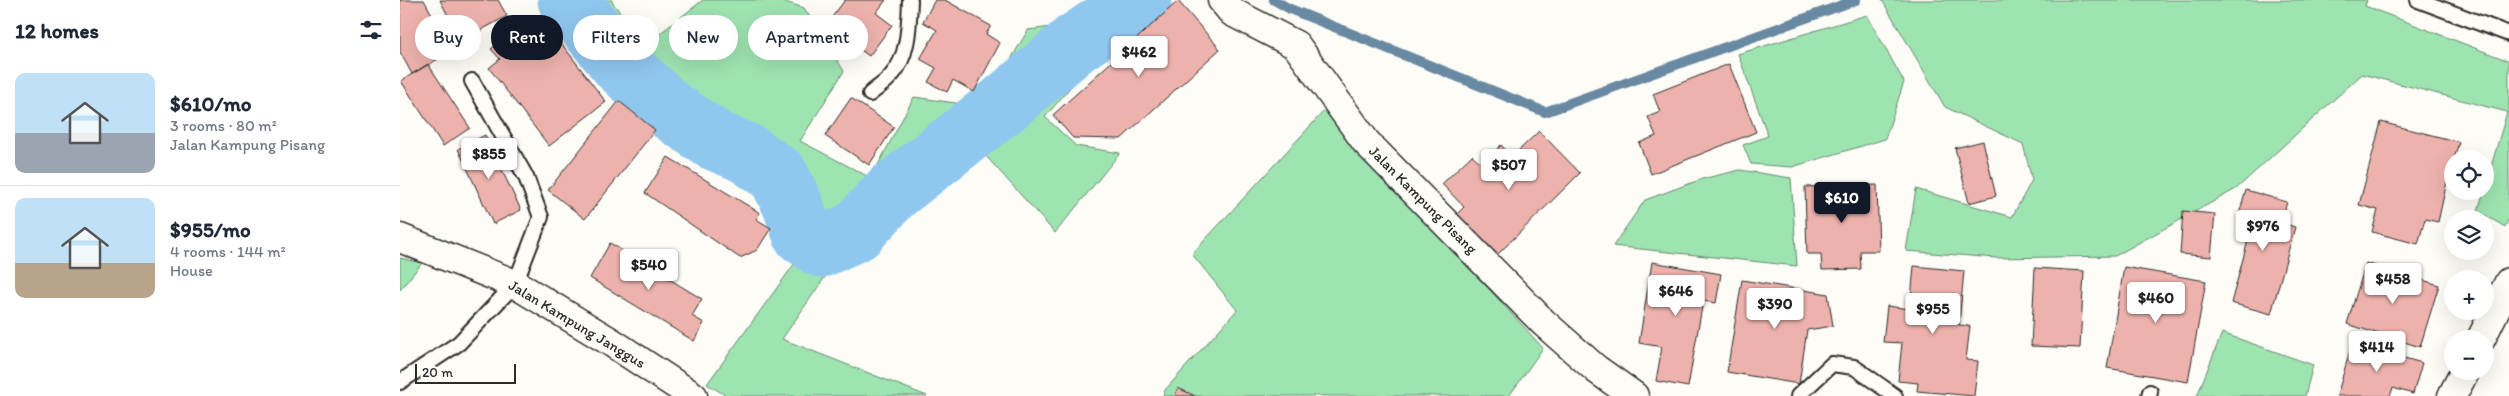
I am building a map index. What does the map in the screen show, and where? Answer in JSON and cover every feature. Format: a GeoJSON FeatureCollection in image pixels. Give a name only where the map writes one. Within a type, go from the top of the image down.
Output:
{"type":"FeatureCollection","features":[{"type":"Feature","properties":{"kind":"street","name":"Jalan Kampung Pisang"},"geometry":{"type":"LineString","coordinates":[[1222,0],[1232,12],[1296,45],[1366,142],[1544,323],[1596,369],[1634,396]]}},
{"type":"Feature","properties":{"kind":"street","name":"Jalan Kampung Janggus"},"geometry":{"type":"LineString","coordinates":[[400,238],[515,284],[611,342],[693,396]]}},
{"type":"Feature","properties":{"kind":"street"},"geometry":{"type":"LineString","coordinates":[[2485,330],[2509,282]]}},
{"type":"Feature","properties":{"kind":"street"},"geometry":{"type":"LineString","coordinates":[[2452,396],[2460,380]]}},
{"type":"Feature","properties":{"kind":"lane"},"geometry":{"type":"LineString","coordinates":[[870,94],[892,75],[902,56],[908,36],[910,0]]}},
{"type":"Feature","properties":{"kind":"lane"},"geometry":{"type":"LineString","coordinates":[[2418,0],[2509,34]]}},
{"type":"Feature","properties":{"kind":"lane"},"geometry":{"type":"LineString","coordinates":[[400,382],[459,343],[515,284],[541,217],[526,177],[472,81]]}},
{"type":"Feature","properties":{"kind":"lane"},"geometry":{"type":"LineString","coordinates":[[1798,396],[1832,364],[1854,367],[1895,396]]}},
{"type":"Feature","properties":{"kind":"green space"},"geometry":{"type":"Polygon","coordinates":[[[546,0],[612,0],[622,15],[573,15],[573,36],[563,23],[563,15],[557,15],[546,0]]]}},
{"type":"Feature","properties":{"kind":"green space"},"geometry":{"type":"Polygon","coordinates":[[[703,0],[779,0],[804,8],[808,15],[748,15],[748,60],[837,60],[844,71],[800,141],[871,178],[914,97],[983,107],[1028,30],[1051,27],[1090,8],[1132,15],[1045,117],[1076,146],[1120,153],[1055,233],[977,146],[841,254],[782,339],[927,396],[727,396],[707,384],[795,263],[759,193],[620,98],[591,60],[659,60],[659,34],[669,26],[669,60],[738,60],[738,15],[684,15],[703,0]]]}},
{"type":"Feature","properties":{"kind":"green space"},"geometry":{"type":"Polygon","coordinates":[[[1882,0],[2367,0],[2365,6],[2509,61],[2509,218],[2505,227],[2494,220],[2494,210],[2478,210],[2481,200],[2494,200],[2494,156],[2507,112],[2362,74],[2236,189],[2115,256],[1996,258],[1906,251],[1916,189],[2012,217],[2032,180],[2023,144],[1945,107],[1882,0]]]}},
{"type":"Feature","properties":{"kind":"green space"},"geometry":{"type":"Polygon","coordinates":[[[1867,15],[1904,82],[1885,139],[1792,167],[1751,164],[1743,145],[1768,136],[1738,54],[1867,15]]]}},
{"type":"Feature","properties":{"kind":"green space"},"geometry":{"type":"Polygon","coordinates":[[[1325,110],[1543,348],[1509,396],[1163,396],[1165,390],[1237,310],[1192,254],[1325,110]]]}},
{"type":"Feature","properties":{"kind":"green space"},"geometry":{"type":"Polygon","coordinates":[[[1740,170],[1791,178],[1797,266],[1613,246],[1645,200],[1702,179],[1740,170]]]}},
{"type":"Feature","properties":{"kind":"green space"},"geometry":{"type":"Polygon","coordinates":[[[400,258],[422,263],[400,290],[400,258]]]}},
{"type":"Feature","properties":{"kind":"green space"},"geometry":{"type":"Polygon","coordinates":[[[2222,333],[2313,365],[2305,396],[2197,396],[2222,333]]]}},
{"type":"Feature","properties":{"kind":"building"},"geometry":{"type":"Polygon","coordinates":[[[400,0],[424,0],[432,15],[415,15],[415,60],[436,60],[412,74],[400,52],[400,0]]]}},
{"type":"Feature","properties":{"kind":"building"},"geometry":{"type":"Polygon","coordinates":[[[440,0],[498,0],[506,15],[491,15],[491,25],[481,30],[481,15],[448,15],[440,0]]]}},
{"type":"Feature","properties":{"kind":"building"},"geometry":{"type":"Polygon","coordinates":[[[845,0],[886,0],[876,13],[892,25],[869,56],[868,15],[834,15],[845,0]]]}},
{"type":"Feature","properties":{"kind":"building"},"geometry":{"type":"Polygon","coordinates":[[[935,0],[945,0],[991,26],[986,34],[1000,43],[974,92],[953,80],[947,92],[928,82],[936,68],[920,59],[937,30],[923,22],[935,0]]]}},
{"type":"Feature","properties":{"kind":"building"},"geometry":{"type":"Polygon","coordinates":[[[1178,1],[1220,49],[1121,139],[1073,138],[1053,115],[1178,1]]]}},
{"type":"Feature","properties":{"kind":"building"},"geometry":{"type":"Polygon","coordinates":[[[563,46],[606,102],[549,146],[489,68],[499,60],[563,60],[563,46]]]}},
{"type":"Feature","properties":{"kind":"building"},"geometry":{"type":"Polygon","coordinates":[[[428,64],[470,128],[443,146],[401,81],[428,64]]]}},
{"type":"Feature","properties":{"kind":"building"},"geometry":{"type":"Polygon","coordinates":[[[1729,64],[1756,132],[1651,174],[1639,143],[1656,136],[1648,117],[1660,112],[1653,94],[1729,64]]]}},
{"type":"Feature","properties":{"kind":"building"},"geometry":{"type":"Polygon","coordinates":[[[851,98],[894,127],[869,165],[825,136],[851,98]]]}},
{"type":"Feature","properties":{"kind":"building"},"geometry":{"type":"Polygon","coordinates":[[[619,101],[655,130],[585,219],[548,190],[619,101]]]}},
{"type":"Feature","properties":{"kind":"building"},"geometry":{"type":"Polygon","coordinates":[[[2381,122],[2459,142],[2457,150],[2444,150],[2444,195],[2438,222],[2425,219],[2418,244],[2372,232],[2378,210],[2359,205],[2381,122]]]}},
{"type":"Feature","properties":{"kind":"building"},"geometry":{"type":"Polygon","coordinates":[[[1539,131],[1580,173],[1494,258],[1454,217],[1464,207],[1442,184],[1472,155],[1482,164],[1501,145],[1512,157],[1539,131]]]}},
{"type":"Feature","properties":{"kind":"building"},"geometry":{"type":"Polygon","coordinates":[[[485,135],[521,210],[493,224],[458,149],[485,135]]]}},
{"type":"Feature","properties":{"kind":"building"},"geometry":{"type":"Polygon","coordinates":[[[1983,141],[1996,196],[1969,203],[1955,148],[1983,141]]]}},
{"type":"Feature","properties":{"kind":"building"},"geometry":{"type":"Polygon","coordinates":[[[668,157],[760,213],[756,219],[771,228],[757,250],[740,258],[645,193],[668,157]]]}},
{"type":"Feature","properties":{"kind":"building"},"geometry":{"type":"Polygon","coordinates":[[[1877,185],[1879,251],[1860,251],[1861,269],[1822,270],[1821,254],[1807,254],[1805,187],[1877,185]]]}},
{"type":"Feature","properties":{"kind":"building"},"geometry":{"type":"Polygon","coordinates":[[[2246,190],[2287,202],[2281,223],[2295,227],[2271,314],[2231,303],[2253,222],[2238,218],[2246,190]]]}},
{"type":"Feature","properties":{"kind":"building"},"geometry":{"type":"Polygon","coordinates":[[[2183,211],[2215,214],[2211,257],[2180,254],[2183,211]]]}},
{"type":"Feature","properties":{"kind":"building"},"geometry":{"type":"Polygon","coordinates":[[[610,243],[702,299],[692,316],[704,323],[694,341],[590,278],[610,243]]]}},
{"type":"Feature","properties":{"kind":"building"},"geometry":{"type":"Polygon","coordinates":[[[1652,262],[1721,274],[1716,303],[1703,301],[1688,387],[1656,381],[1662,347],[1639,343],[1652,262]]]}},
{"type":"Feature","properties":{"kind":"building"},"geometry":{"type":"Polygon","coordinates":[[[2366,263],[2439,285],[2420,347],[2347,324],[2366,263]]]}},
{"type":"Feature","properties":{"kind":"building"},"geometry":{"type":"Polygon","coordinates":[[[1914,266],[1964,271],[1959,325],[1970,326],[1966,360],[1978,361],[1974,396],[1917,391],[1918,383],[1898,381],[1902,343],[1883,342],[1887,306],[1910,309],[1914,266]]]}},
{"type":"Feature","properties":{"kind":"building"},"geometry":{"type":"Polygon","coordinates":[[[2124,267],[2206,281],[2188,382],[2107,368],[2124,267]]]}},
{"type":"Feature","properties":{"kind":"building"},"geometry":{"type":"Polygon","coordinates":[[[2035,268],[2084,271],[2080,348],[2031,346],[2035,268]]]}},
{"type":"Feature","properties":{"kind":"building"},"geometry":{"type":"Polygon","coordinates":[[[1742,280],[1828,294],[1833,326],[1807,330],[1799,384],[1727,372],[1742,280]]]}},
{"type":"Feature","properties":{"kind":"building"},"geometry":{"type":"Polygon","coordinates":[[[2352,343],[2422,363],[2413,394],[2393,388],[2390,396],[2337,396],[2352,343]]]}},
{"type":"Feature","properties":{"kind":"building"},"geometry":{"type":"Polygon","coordinates":[[[1178,388],[1195,396],[1175,396],[1178,388]]]}},
{"type":"Feature","properties":{"kind":"waterway"},"geometry":{"type":"LineString","coordinates":[[568,0],[621,65],[667,108],[714,140],[746,153],[778,175],[792,203],[803,234],[821,247],[856,231],[892,192],[1002,106],[1076,43],[1141,0]]}},
{"type":"Feature","properties":{"kind":"waterway"},"geometry":{"type":"LineString","coordinates":[[1274,0],[1290,9],[1545,112],[1856,0]]}}]}
